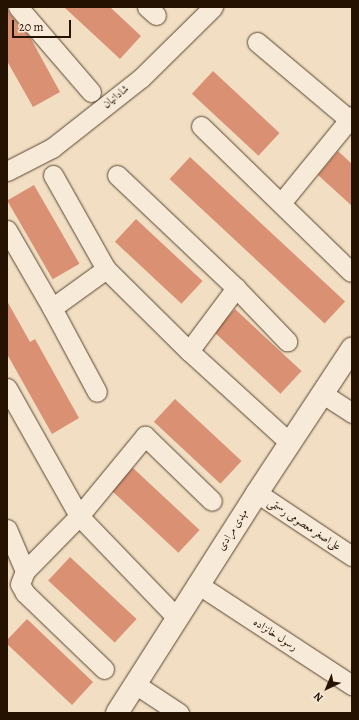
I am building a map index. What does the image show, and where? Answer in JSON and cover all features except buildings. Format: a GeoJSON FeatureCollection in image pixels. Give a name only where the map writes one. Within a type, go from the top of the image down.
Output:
{"type":"FeatureCollection","features":[{"type":"Feature","properties":{"kind":"street","name":"شادانیان"},"geometry":{"type":"LineString","coordinates":[[7,172],[52,148],[141,78],[213,7]]}},
{"type":"Feature","properties":{"kind":"street"},"geometry":{"type":"LineString","coordinates":[[24,9],[91,92]]}},
{"type":"Feature","properties":{"kind":"street"},"geometry":{"type":"LineString","coordinates":[[257,42],[351,120],[280,203]]}},
{"type":"Feature","properties":{"kind":"street"},"geometry":{"type":"LineString","coordinates":[[202,126],[351,272]]}},
{"type":"Feature","properties":{"kind":"street"},"geometry":{"type":"LineString","coordinates":[[53,175],[106,270],[189,351],[290,443]]}},
{"type":"Feature","properties":{"kind":"street"},"geometry":{"type":"LineString","coordinates":[[117,175],[236,288],[287,341]]}},
{"type":"Feature","properties":{"kind":"street"},"geometry":{"type":"LineString","coordinates":[[7,230],[52,308],[97,392]]}},
{"type":"Feature","properties":{"kind":"street"},"geometry":{"type":"LineString","coordinates":[[52,308],[106,270]]}},
{"type":"Feature","properties":{"kind":"street"},"geometry":{"type":"LineString","coordinates":[[189,351],[236,288]]}},
{"type":"Feature","properties":{"kind":"street","name":"مهدی مرادی"},"geometry":{"type":"LineString","coordinates":[[117,713],[257,493],[352,349]]}},
{"type":"Feature","properties":{"kind":"street"},"geometry":{"type":"LineString","coordinates":[[7,388],[79,516],[177,618]]}},
{"type":"Feature","properties":{"kind":"street"},"geometry":{"type":"LineString","coordinates":[[323,394],[352,413]]}},
{"type":"Feature","properties":{"kind":"street"},"geometry":{"type":"LineString","coordinates":[[104,669],[25,593],[20,584],[25,571],[79,516],[145,436],[212,500]]}},
{"type":"Feature","properties":{"kind":"street","name":"علی‌اصغر معصومی رستمی"},"geometry":{"type":"LineString","coordinates":[[257,493],[352,556]]}},
{"type":"Feature","properties":{"kind":"street"},"geometry":{"type":"LineString","coordinates":[[7,529],[25,571]]}},
{"type":"Feature","properties":{"kind":"street","name":"رسول خانزاده"},"geometry":{"type":"LineString","coordinates":[[199,584],[352,685]]}},
{"type":"Feature","properties":{"kind":"street"},"geometry":{"type":"LineString","coordinates":[[135,684],[179,713]]}}]}
